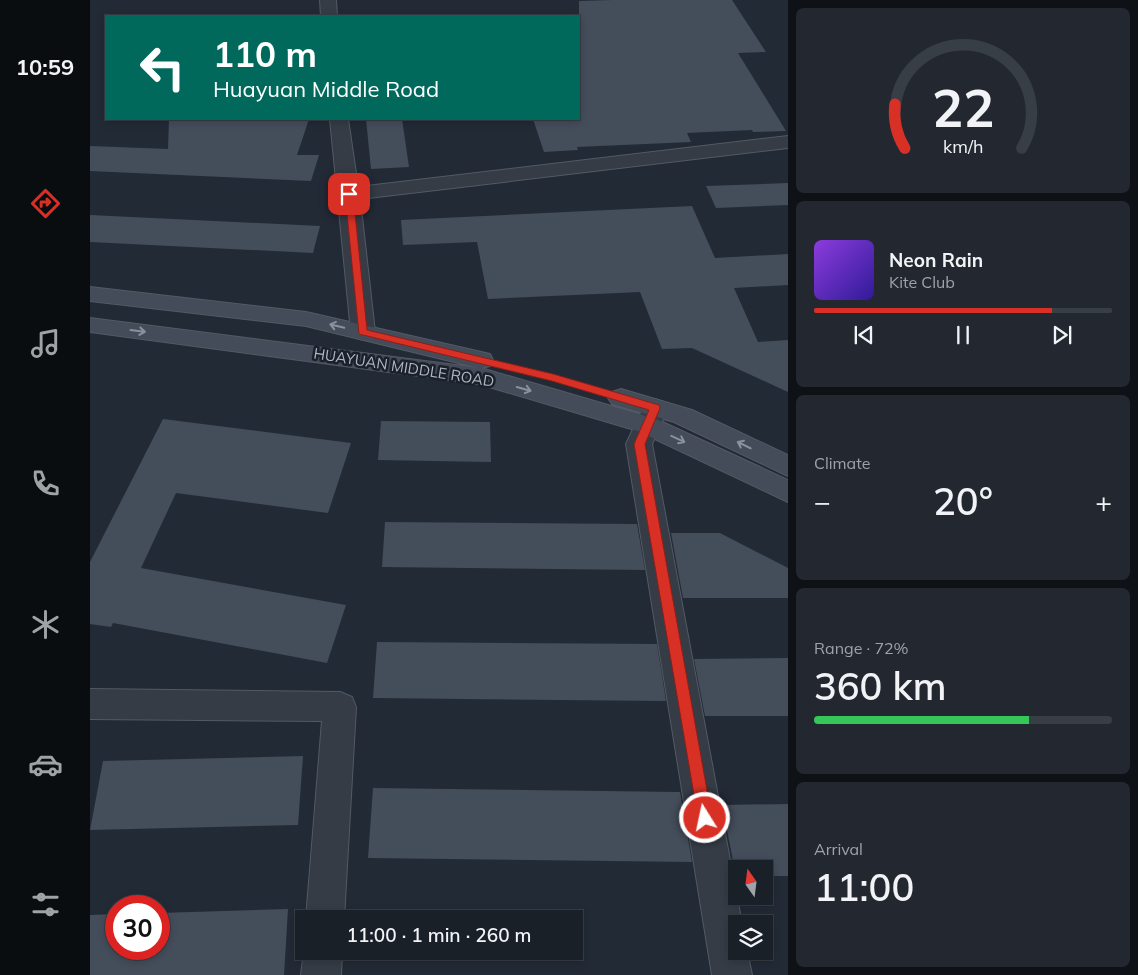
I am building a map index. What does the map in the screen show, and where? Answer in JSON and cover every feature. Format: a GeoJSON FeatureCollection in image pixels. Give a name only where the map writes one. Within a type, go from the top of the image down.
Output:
{"type":"FeatureCollection","features":[{"type":"Feature","properties":{"kind":"main road","name":"HUAYUAN MIDDLE ROAD"},"geometry":{"type":"LineString","coordinates":[[90,294],[306,319],[553,378],[651,416],[788,492]]}},
{"type":"Feature","properties":{"kind":"main road","name":"HUAYUAN MIDDLE ROAD"},"geometry":{"type":"LineString","coordinates":[[90,325],[480,376],[651,416],[683,416],[788,466]]}},
{"type":"Feature","properties":{"kind":"street"},"geometry":{"type":"LineString","coordinates":[[328,0],[329,15]]}},
{"type":"Feature","properties":{"kind":"street"},"geometry":{"type":"LineString","coordinates":[[339,120],[349,194],[363,332]]}},
{"type":"Feature","properties":{"kind":"street"},"geometry":{"type":"LineString","coordinates":[[349,194],[788,142]]}},
{"type":"Feature","properties":{"kind":"street"},"geometry":{"type":"LineString","coordinates":[[651,416],[639,444],[732,975]]}},
{"type":"Feature","properties":{"kind":"street"},"geometry":{"type":"LineString","coordinates":[[91,708],[340,707],[326,910]]}},
{"type":"Feature","properties":{"kind":"street"},"geometry":{"type":"LineString","coordinates":[[321,975],[322,960]]}},
{"type":"Feature","properties":{"kind":"building"},"geometry":{"type":"Polygon","coordinates":[[[732,0],[766,52],[738,53],[786,131],[753,132],[752,130],[687,133],[691,142],[577,147],[578,150],[544,152],[533,120],[580,120],[579,1],[732,0]]]}},
{"type":"Feature","properties":{"kind":"building"},"geometry":{"type":"Polygon","coordinates":[[[169,120],[309,120],[297,155],[319,155],[311,181],[90,171],[90,146],[168,149],[169,120]]]}},
{"type":"Feature","properties":{"kind":"building"},"geometry":{"type":"Polygon","coordinates":[[[366,120],[402,120],[409,167],[371,169],[366,120]]]}},
{"type":"Feature","properties":{"kind":"building"},"geometry":{"type":"Polygon","coordinates":[[[788,183],[788,205],[716,208],[706,186],[788,183]]]}},
{"type":"Feature","properties":{"kind":"building"},"geometry":{"type":"Polygon","coordinates":[[[692,206],[715,258],[788,254],[788,285],[734,288],[758,342],[788,340],[788,392],[692,348],[662,349],[640,292],[488,299],[477,242],[403,245],[401,220],[692,206]]]}},
{"type":"Feature","properties":{"kind":"building"},"geometry":{"type":"Polygon","coordinates":[[[90,215],[320,226],[313,253],[90,242],[90,215]]]}},
{"type":"Feature","properties":{"kind":"building"},"geometry":{"type":"Polygon","coordinates":[[[163,419],[351,443],[328,513],[176,493],[141,568],[346,605],[327,663],[113,623],[111,627],[90,624],[90,562],[163,419]]]}},
{"type":"Feature","properties":{"kind":"building"},"geometry":{"type":"Polygon","coordinates":[[[381,421],[490,422],[491,462],[378,460],[381,421]]]}},
{"type":"Feature","properties":{"kind":"building"},"geometry":{"type":"Polygon","coordinates":[[[385,522],[637,524],[645,570],[382,567],[385,522]]]}},
{"type":"Feature","properties":{"kind":"building"},"geometry":{"type":"Polygon","coordinates":[[[671,533],[720,533],[788,568],[788,598],[683,598],[671,533]]]}},
{"type":"Feature","properties":{"kind":"building"},"geometry":{"type":"Polygon","coordinates":[[[377,642],[657,644],[666,701],[373,698],[377,642]]]}},
{"type":"Feature","properties":{"kind":"building"},"geometry":{"type":"Polygon","coordinates":[[[788,658],[788,716],[705,716],[694,659],[788,658]]]}},
{"type":"Feature","properties":{"kind":"building"},"geometry":{"type":"Polygon","coordinates":[[[303,756],[298,825],[90,830],[103,761],[303,756]]]}},
{"type":"Feature","properties":{"kind":"building"},"geometry":{"type":"Polygon","coordinates":[[[373,788],[680,792],[692,862],[368,858],[373,788]]]}},
{"type":"Feature","properties":{"kind":"building"},"geometry":{"type":"Polygon","coordinates":[[[788,804],[788,876],[773,876],[773,860],[733,860],[722,805],[788,804]]]}},
{"type":"Feature","properties":{"kind":"building"},"geometry":{"type":"Polygon","coordinates":[[[288,909],[284,975],[90,975],[90,915],[105,914],[105,960],[170,960],[170,913],[288,909]]]}},
{"type":"Feature","properties":{"kind":"route"},"geometry":{"type":"LineString","coordinates":[[349,194],[363,332],[553,378],[655,408],[639,444],[705,818]]}}]}
